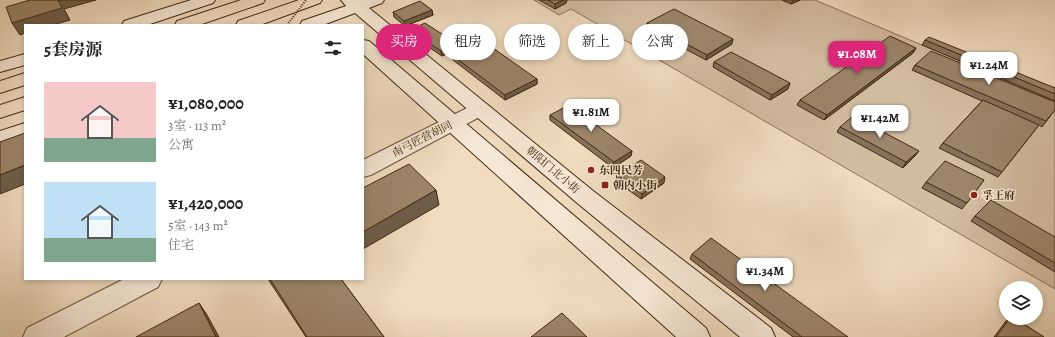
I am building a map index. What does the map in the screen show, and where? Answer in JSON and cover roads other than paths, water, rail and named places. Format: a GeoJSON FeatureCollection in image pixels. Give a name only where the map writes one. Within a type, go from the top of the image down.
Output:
{"type":"FeatureCollection","features":[{"type":"Feature","properties":{"kind":"main road"},"geometry":{"type":"LineString","coordinates":[[133,24],[207,0]]}},
{"type":"Feature","properties":{"kind":"main road"},"geometry":{"type":"LineString","coordinates":[[186,24],[257,0]]}},
{"type":"Feature","properties":{"kind":"main road"},"geometry":{"type":"LineString","coordinates":[[247,24],[311,0],[335,21]]}},
{"type":"Feature","properties":{"kind":"main road"},"geometry":{"type":"LineString","coordinates":[[315,24],[335,21],[360,2]]}},
{"type":"Feature","properties":{"kind":"main road","name":"朝阳门北小街"},"geometry":{"type":"LineString","coordinates":[[360,2],[480,109],[584,196],[761,337]]}},
{"type":"Feature","properties":{"kind":"main road"},"geometry":{"type":"LineString","coordinates":[[364,46],[696,337]]}},
{"type":"Feature","properties":{"kind":"main road"},"geometry":{"type":"LineString","coordinates":[[0,67],[24,59]]}},
{"type":"Feature","properties":{"kind":"main road"},"geometry":{"type":"LineString","coordinates":[[0,87],[24,79]]}},
{"type":"Feature","properties":{"kind":"main road"},"geometry":{"type":"LineString","coordinates":[[0,112],[24,103]]}},
{"type":"Feature","properties":{"kind":"main road","name":"南弓匠营胡同"},"geometry":{"type":"LineString","coordinates":[[364,168],[480,109]]}},
{"type":"Feature","properties":{"kind":"main road"},"geometry":{"type":"LineString","coordinates":[[0,139],[24,130]]}},
{"type":"Feature","properties":{"kind":"main road"},"geometry":{"type":"LineString","coordinates":[[37,337],[147,280]]}},
{"type":"Feature","properties":{"kind":"place","name":"东四民芳"},"geometry":{"type":"Point","coordinates":[591,170]}},
{"type":"Feature","properties":{"kind":"place","name":"朝内小街"},"geometry":{"type":"Point","coordinates":[605,185]}},
{"type":"Feature","properties":{"kind":"place","name":"孚王府"},"geometry":{"type":"Point","coordinates":[974,195]}}]}
